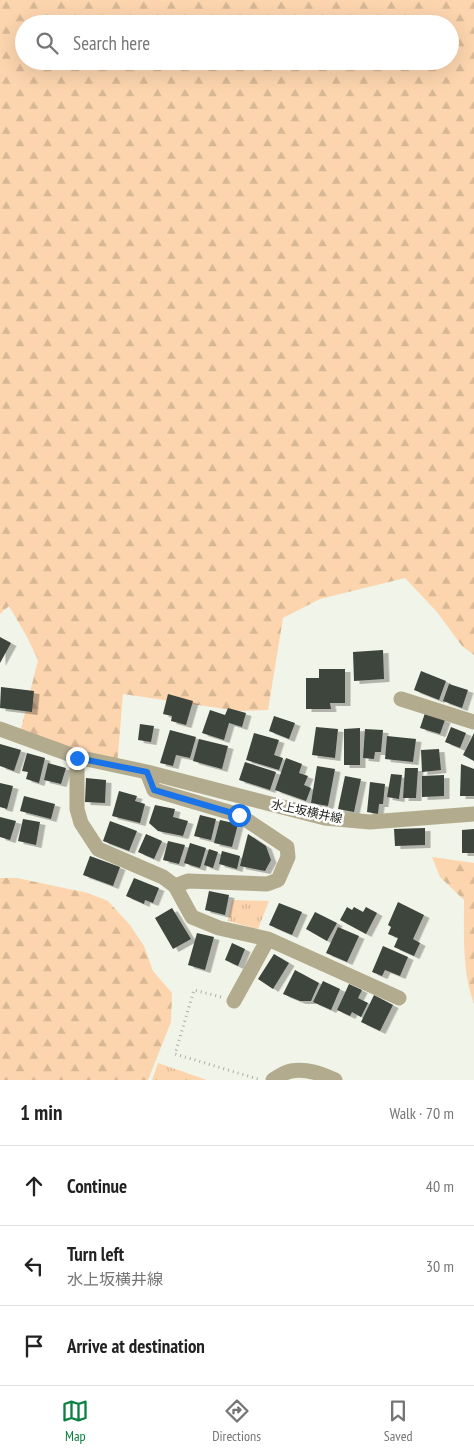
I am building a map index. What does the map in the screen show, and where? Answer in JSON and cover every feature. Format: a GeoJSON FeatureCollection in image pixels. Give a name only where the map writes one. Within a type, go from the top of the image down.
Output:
{"type":"FeatureCollection","features":[{"type":"Feature","properties":{"kind":"street"},"geometry":{"type":"LineString","coordinates":[[401,699],[474,722]]}},
{"type":"Feature","properties":{"kind":"street","name":"水上坂横井線"},"geometry":{"type":"LineString","coordinates":[[0,730],[77,758],[147,772],[325,818],[370,822],[474,814]]}},
{"type":"Feature","properties":{"kind":"street"},"geometry":{"type":"LineString","coordinates":[[77,758],[77,810],[81,823],[98,848],[163,877],[175,886],[192,917],[219,928],[268,939],[399,998]]}},
{"type":"Feature","properties":{"kind":"street"},"geometry":{"type":"LineString","coordinates":[[147,772],[154,790],[239,815],[287,847],[288,857],[278,880],[267,884],[188,881],[175,886]]}},
{"type":"Feature","properties":{"kind":"street"},"geometry":{"type":"LineString","coordinates":[[234,1001],[268,939]]}},
{"type":"Feature","properties":{"kind":"street"},"geometry":{"type":"LineString","coordinates":[[273,1080],[290,1071],[305,1070],[319,1073],[335,1080]]}},
{"type":"Feature","properties":{"kind":"path"},"geometry":{"type":"LineString","coordinates":[[234,1001],[194,990],[175,1054],[260,1080]]}},
{"type":"Feature","properties":{"kind":"green space"},"geometry":{"type":"Polygon","coordinates":[[[0,0],[474,0],[474,655],[462,646],[437,612],[405,578],[320,599],[283,618],[268,710],[239,711],[123,694],[117,766],[19,737],[38,660],[9,606],[0,614],[0,0]]]}},
{"type":"Feature","properties":{"kind":"green space"},"geometry":{"type":"Polygon","coordinates":[[[432,857],[474,863],[474,1004],[467,979],[464,940],[464,900],[440,877],[432,857]]]}},
{"type":"Feature","properties":{"kind":"green space"},"geometry":{"type":"Polygon","coordinates":[[[0,878],[17,878],[88,893],[108,901],[130,925],[144,946],[153,971],[172,993],[171,1022],[148,1080],[0,1080],[0,878]]]}},
{"type":"Feature","properties":{"kind":"green space"},"geometry":{"type":"Polygon","coordinates":[[[232,900],[269,901],[258,929],[228,921],[232,900]]]}},
{"type":"Feature","properties":{"kind":"green space"},"geometry":{"type":"Polygon","coordinates":[[[158,1063],[207,1080],[152,1080],[158,1063]]]}},
{"type":"Feature","properties":{"kind":"building"},"geometry":{"type":"Polygon","coordinates":[[[0,637],[11,643],[0,663],[0,637]]]}},
{"type":"Feature","properties":{"kind":"building"},"geometry":{"type":"Polygon","coordinates":[[[383,650],[384,679],[354,681],[353,652],[383,650]]]}},
{"type":"Feature","properties":{"kind":"building"},"geometry":{"type":"Polygon","coordinates":[[[319,669],[345,669],[345,703],[330,703],[331,709],[306,709],[306,678],[319,678],[319,669]]]}},
{"type":"Feature","properties":{"kind":"building"},"geometry":{"type":"Polygon","coordinates":[[[421,671],[446,681],[439,700],[414,690],[421,671]]]}},
{"type":"Feature","properties":{"kind":"building"},"geometry":{"type":"Polygon","coordinates":[[[449,684],[468,690],[462,708],[443,701],[449,684]]]}},
{"type":"Feature","properties":{"kind":"building"},"geometry":{"type":"Polygon","coordinates":[[[1,687],[34,691],[32,712],[0,708],[1,687]]]}},
{"type":"Feature","properties":{"kind":"building"},"geometry":{"type":"Polygon","coordinates":[[[168,694],[193,701],[186,725],[171,721],[172,716],[163,714],[168,694]]]}},
{"type":"Feature","properties":{"kind":"building"},"geometry":{"type":"Polygon","coordinates":[[[228,708],[246,713],[242,727],[229,723],[224,740],[202,733],[210,710],[225,715],[228,708]]]}},
{"type":"Feature","properties":{"kind":"building"},"geometry":{"type":"Polygon","coordinates":[[[425,713],[445,720],[440,734],[420,728],[425,713]]]}},
{"type":"Feature","properties":{"kind":"building"},"geometry":{"type":"Polygon","coordinates":[[[274,716],[295,723],[289,739],[269,731],[274,716]]]}},
{"type":"Feature","properties":{"kind":"building"},"geometry":{"type":"Polygon","coordinates":[[[140,724],[154,726],[151,742],[138,740],[140,724]]]}},
{"type":"Feature","properties":{"kind":"building"},"geometry":{"type":"Polygon","coordinates":[[[316,727],[338,729],[335,758],[312,755],[316,727]]]}},
{"type":"Feature","properties":{"kind":"building"},"geometry":{"type":"Polygon","coordinates":[[[451,727],[466,733],[460,748],[445,742],[451,727]]]}},
{"type":"Feature","properties":{"kind":"building"},"geometry":{"type":"Polygon","coordinates":[[[360,728],[360,765],[344,765],[344,729],[360,728]]]}},
{"type":"Feature","properties":{"kind":"building"},"geometry":{"type":"Polygon","coordinates":[[[365,729],[383,730],[381,752],[375,752],[374,759],[363,758],[365,729]]]}},
{"type":"Feature","properties":{"kind":"building"},"geometry":{"type":"Polygon","coordinates":[[[170,730],[196,737],[190,758],[176,755],[173,766],[160,763],[170,730]]]}},
{"type":"Feature","properties":{"kind":"building"},"geometry":{"type":"Polygon","coordinates":[[[254,733],[279,740],[274,755],[283,758],[279,770],[246,760],[254,733]]]}},
{"type":"Feature","properties":{"kind":"building"},"geometry":{"type":"Polygon","coordinates":[[[474,733],[474,761],[463,755],[474,733]]]}},
{"type":"Feature","properties":{"kind":"building"},"geometry":{"type":"Polygon","coordinates":[[[387,736],[416,739],[413,762],[385,759],[387,736]]]}},
{"type":"Feature","properties":{"kind":"building"},"geometry":{"type":"Polygon","coordinates":[[[199,739],[228,746],[222,769],[193,761],[199,739]]]}},
{"type":"Feature","properties":{"kind":"building"},"geometry":{"type":"Polygon","coordinates":[[[0,744],[21,750],[14,771],[0,766],[0,744]]]}},
{"type":"Feature","properties":{"kind":"building"},"geometry":{"type":"Polygon","coordinates":[[[439,749],[441,770],[422,772],[421,750],[439,749]]]}},
{"type":"Feature","properties":{"kind":"building"},"geometry":{"type":"Polygon","coordinates":[[[27,753],[45,758],[39,783],[26,779],[28,772],[22,771],[27,753]]]}},
{"type":"Feature","properties":{"kind":"building"},"geometry":{"type":"Polygon","coordinates":[[[286,758],[302,764],[299,773],[308,776],[304,785],[311,788],[306,801],[275,790],[286,758]]]}},
{"type":"Feature","properties":{"kind":"building"},"geometry":{"type":"Polygon","coordinates":[[[245,762],[276,772],[270,790],[239,780],[245,762]]]}},
{"type":"Feature","properties":{"kind":"building"},"geometry":{"type":"Polygon","coordinates":[[[48,763],[66,768],[61,784],[44,780],[48,763]]]}},
{"type":"Feature","properties":{"kind":"building"},"geometry":{"type":"Polygon","coordinates":[[[461,764],[474,769],[474,796],[460,796],[461,764]]]}},
{"type":"Feature","properties":{"kind":"building"},"geometry":{"type":"Polygon","coordinates":[[[317,766],[335,769],[328,806],[311,803],[317,766]]]}},
{"type":"Feature","properties":{"kind":"building"},"geometry":{"type":"Polygon","coordinates":[[[405,768],[418,768],[416,798],[403,798],[405,768]]]}},
{"type":"Feature","properties":{"kind":"building"},"geometry":{"type":"Polygon","coordinates":[[[391,774],[402,775],[399,799],[387,797],[391,774]]]}},
{"type":"Feature","properties":{"kind":"building"},"geometry":{"type":"Polygon","coordinates":[[[444,775],[444,796],[422,797],[422,776],[444,775]]]}},
{"type":"Feature","properties":{"kind":"building"},"geometry":{"type":"Polygon","coordinates":[[[345,776],[361,779],[354,812],[338,809],[345,776]]]}},
{"type":"Feature","properties":{"kind":"building"},"geometry":{"type":"Polygon","coordinates":[[[86,778],[106,780],[105,803],[85,802],[86,778]]]}},
{"type":"Feature","properties":{"kind":"building"},"geometry":{"type":"Polygon","coordinates":[[[370,782],[385,784],[383,804],[379,804],[378,814],[367,812],[370,782]]]}},
{"type":"Feature","properties":{"kind":"building"},"geometry":{"type":"Polygon","coordinates":[[[0,783],[13,786],[7,809],[0,807],[0,783]]]}},
{"type":"Feature","properties":{"kind":"building"},"geometry":{"type":"Polygon","coordinates":[[[119,791],[137,796],[135,801],[145,804],[140,823],[112,816],[119,791]]]}},
{"type":"Feature","properties":{"kind":"building"},"geometry":{"type":"Polygon","coordinates":[[[24,796],[55,804],[51,819],[20,811],[24,796]]]}},
{"type":"Feature","properties":{"kind":"building"},"geometry":{"type":"Polygon","coordinates":[[[155,805],[175,809],[173,817],[188,821],[183,836],[158,831],[149,823],[155,805]]]}},
{"type":"Feature","properties":{"kind":"building"},"geometry":{"type":"Polygon","coordinates":[[[200,815],[216,819],[211,840],[194,836],[200,815]]]}},
{"type":"Feature","properties":{"kind":"building"},"geometry":{"type":"Polygon","coordinates":[[[0,817],[16,821],[10,840],[0,837],[0,817]]]}},
{"type":"Feature","properties":{"kind":"building"},"geometry":{"type":"Polygon","coordinates":[[[23,819],[40,822],[36,845],[18,841],[23,819]]]}},
{"type":"Feature","properties":{"kind":"building"},"geometry":{"type":"Polygon","coordinates":[[[220,820],[238,824],[232,847],[214,843],[220,820]]]}},
{"type":"Feature","properties":{"kind":"building"},"geometry":{"type":"Polygon","coordinates":[[[110,821],[137,831],[129,851],[103,841],[110,821]]]}},
{"type":"Feature","properties":{"kind":"building"},"geometry":{"type":"Polygon","coordinates":[[[425,828],[425,845],[395,846],[394,829],[425,828]]]}},
{"type":"Feature","properties":{"kind":"building"},"geometry":{"type":"Polygon","coordinates":[[[474,829],[474,853],[462,853],[462,830],[474,829]]]}},
{"type":"Feature","properties":{"kind":"building"},"geometry":{"type":"Polygon","coordinates":[[[146,834],[162,841],[154,859],[138,852],[146,834]]]}},
{"type":"Feature","properties":{"kind":"building"},"geometry":{"type":"Polygon","coordinates":[[[248,834],[266,846],[271,860],[265,871],[240,866],[248,834]]]}},
{"type":"Feature","properties":{"kind":"building"},"geometry":{"type":"Polygon","coordinates":[[[168,841],[185,845],[179,864],[163,860],[168,841]]]}},
{"type":"Feature","properties":{"kind":"building"},"geometry":{"type":"Polygon","coordinates":[[[190,843],[206,848],[200,868],[184,863],[190,843]]]}},
{"type":"Feature","properties":{"kind":"building"},"geometry":{"type":"Polygon","coordinates":[[[209,849],[218,852],[213,868],[204,865],[209,849]]]}},
{"type":"Feature","properties":{"kind":"building"},"geometry":{"type":"Polygon","coordinates":[[[222,851],[240,856],[237,869],[219,864],[222,851]]]}},
{"type":"Feature","properties":{"kind":"building"},"geometry":{"type":"Polygon","coordinates":[[[90,856],[120,867],[113,886],[83,875],[90,856]]]}},
{"type":"Feature","properties":{"kind":"building"},"geometry":{"type":"Polygon","coordinates":[[[134,878],[159,888],[153,903],[145,900],[144,904],[126,896],[134,878]]]}},
{"type":"Feature","properties":{"kind":"building"},"geometry":{"type":"Polygon","coordinates":[[[209,891],[229,895],[225,915],[205,910],[209,891]]]}},
{"type":"Feature","properties":{"kind":"building"},"geometry":{"type":"Polygon","coordinates":[[[398,902],[424,915],[413,939],[420,943],[414,956],[394,947],[398,938],[388,934],[391,927],[388,925],[398,902]]]}},
{"type":"Feature","properties":{"kind":"building"},"geometry":{"type":"Polygon","coordinates":[[[279,903],[302,912],[292,935],[269,925],[279,903]]]}},
{"type":"Feature","properties":{"kind":"building"},"geometry":{"type":"Polygon","coordinates":[[[347,907],[352,910],[354,907],[363,912],[366,907],[377,913],[366,934],[340,920],[347,907]]]}},
{"type":"Feature","properties":{"kind":"building"},"geometry":{"type":"Polygon","coordinates":[[[172,908],[191,939],[173,949],[155,918],[172,908]]]}},
{"type":"Feature","properties":{"kind":"building"},"geometry":{"type":"Polygon","coordinates":[[[315,912],[337,923],[327,941],[306,929],[315,912]]]}},
{"type":"Feature","properties":{"kind":"building"},"geometry":{"type":"Polygon","coordinates":[[[338,927],[359,936],[347,962],[326,953],[338,927]]]}},
{"type":"Feature","properties":{"kind":"building"},"geometry":{"type":"Polygon","coordinates":[[[197,933],[214,937],[205,970],[188,965],[197,933]]]}},
{"type":"Feature","properties":{"kind":"building"},"geometry":{"type":"Polygon","coordinates":[[[232,943],[245,949],[238,966],[225,960],[232,943]]]}},
{"type":"Feature","properties":{"kind":"building"},"geometry":{"type":"Polygon","coordinates":[[[383,946],[408,957],[400,976],[385,970],[382,976],[372,972],[383,946]]]}},
{"type":"Feature","properties":{"kind":"building"},"geometry":{"type":"Polygon","coordinates":[[[274,954],[289,963],[273,989],[258,979],[274,954]]]}},
{"type":"Feature","properties":{"kind":"building"},"geometry":{"type":"Polygon","coordinates":[[[295,970],[319,983],[311,1001],[300,1001],[283,994],[295,970]]]}},
{"type":"Feature","properties":{"kind":"building"},"geometry":{"type":"Polygon","coordinates":[[[323,981],[340,989],[331,1010],[313,1002],[323,981]]]}},
{"type":"Feature","properties":{"kind":"building"},"geometry":{"type":"Polygon","coordinates":[[[349,984],[362,990],[358,998],[368,1003],[361,1017],[352,1012],[350,1016],[337,1010],[349,984]]]}},
{"type":"Feature","properties":{"kind":"building"},"geometry":{"type":"Polygon","coordinates":[[[374,995],[393,1005],[380,1031],[361,1022],[374,995]]]}},
{"type":"Feature","properties":{"kind":"route"},"geometry":{"type":"LineString","coordinates":[[77,758],[147,772],[154,790],[239,815]]}}]}
